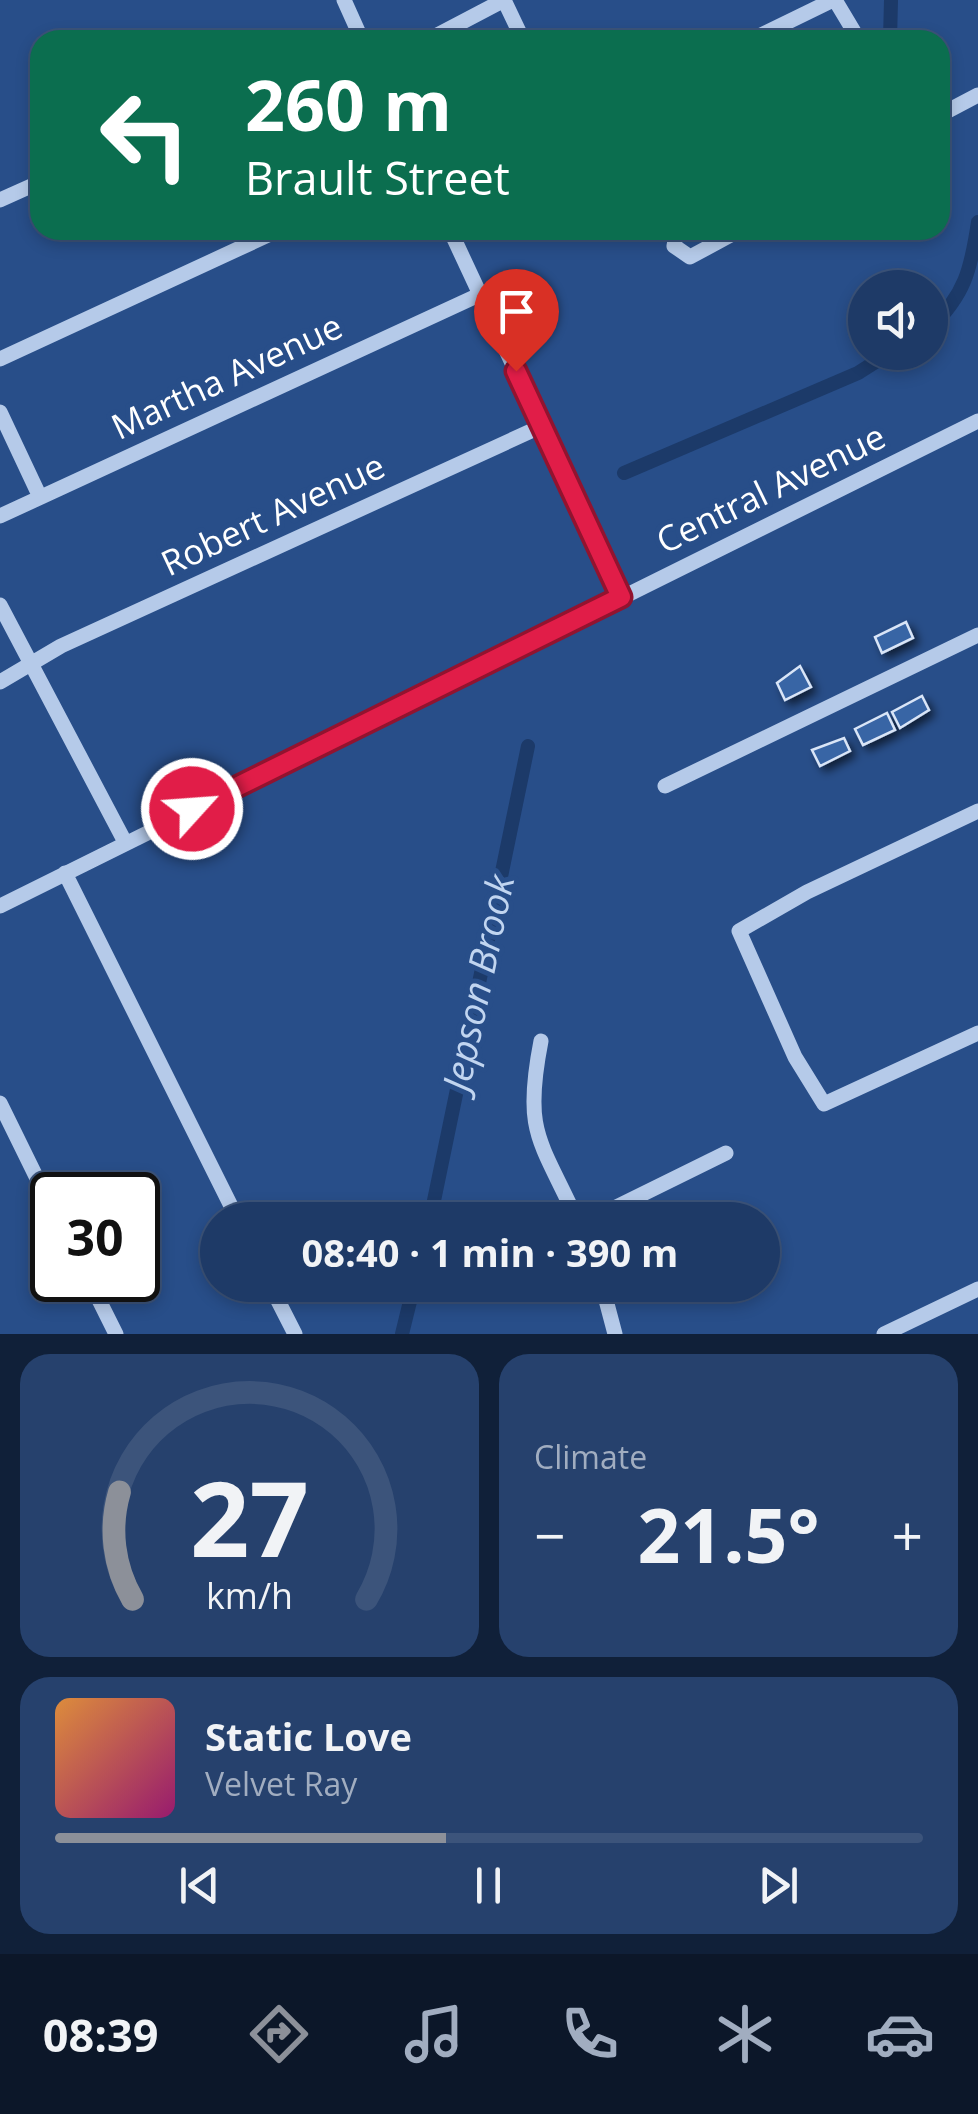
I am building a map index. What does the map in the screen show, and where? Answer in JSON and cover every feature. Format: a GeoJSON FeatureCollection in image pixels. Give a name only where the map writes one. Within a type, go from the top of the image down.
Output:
{"type":"FeatureCollection","features":[{"type":"Feature","properties":{"kind":"street"},"geometry":{"type":"LineString","coordinates":[[344,0],[356,30]]}},
{"type":"Feature","properties":{"kind":"street"},"geometry":{"type":"LineString","coordinates":[[447,30],[504,0],[518,30]]}},
{"type":"Feature","properties":{"kind":"street"},"geometry":{"type":"LineString","coordinates":[[772,30],[834,0],[853,30]]}},
{"type":"Feature","properties":{"kind":"street"},"geometry":{"type":"LineString","coordinates":[[950,110],[978,95]]}},
{"type":"Feature","properties":{"kind":"street"},"geometry":{"type":"LineString","coordinates":[[0,200],[30,186]]}},
{"type":"Feature","properties":{"kind":"street"},"geometry":{"type":"LineString","coordinates":[[0,359],[257,240]]}},
{"type":"Feature","properties":{"kind":"street"},"geometry":{"type":"LineString","coordinates":[[455,240],[621,597]]}},
{"type":"Feature","properties":{"kind":"street"},"geometry":{"type":"LineString","coordinates":[[675,240],[674,246],[690,257],[721,240]]}},
{"type":"Feature","properties":{"kind":"street","name":"Martha Avenue"},"geometry":{"type":"LineString","coordinates":[[0,516],[480,294]]}},
{"type":"Feature","properties":{"kind":"street"},"geometry":{"type":"LineString","coordinates":[[0,412],[40,497]]}},
{"type":"Feature","properties":{"kind":"street","name":"Central Avenue"},"geometry":{"type":"LineString","coordinates":[[0,906],[978,421]]}},
{"type":"Feature","properties":{"kind":"street","name":"Robert Avenue"},"geometry":{"type":"LineString","coordinates":[[0,682],[222,571],[542,426]]}},
{"type":"Feature","properties":{"kind":"street"},"geometry":{"type":"LineString","coordinates":[[0,605],[125,842]]}},
{"type":"Feature","properties":{"kind":"street"},"geometry":{"type":"LineString","coordinates":[[664,786],[978,635]]}},
{"type":"Feature","properties":{"kind":"street"},"geometry":{"type":"LineString","coordinates":[[978,811],[806,892],[739,930],[796,1057],[824,1104],[978,1032]]}},
{"type":"Feature","properties":{"kind":"street"},"geometry":{"type":"LineString","coordinates":[[65,873],[229,1202]]}},
{"type":"Feature","properties":{"kind":"street"},"geometry":{"type":"LineString","coordinates":[[541,1041],[532,1118],[569,1202]]}},
{"type":"Feature","properties":{"kind":"street"},"geometry":{"type":"LineString","coordinates":[[0,1103],[34,1172]]}},
{"type":"Feature","properties":{"kind":"street"},"geometry":{"type":"LineString","coordinates":[[627,1202],[726,1153]]}},
{"type":"Feature","properties":{"kind":"street"},"geometry":{"type":"LineString","coordinates":[[884,1334],[978,1289]]}},
{"type":"Feature","properties":{"kind":"street"},"geometry":{"type":"LineString","coordinates":[[100,1302],[116,1334]]}},
{"type":"Feature","properties":{"kind":"street"},"geometry":{"type":"LineString","coordinates":[[279,1302],[295,1334]]}},
{"type":"Feature","properties":{"kind":"street"},"geometry":{"type":"LineString","coordinates":[[607,1302],[615,1334]]}},
{"type":"Feature","properties":{"kind":"building"},"geometry":{"type":"Polygon","coordinates":[[[906,622],[913,638],[882,653],[875,637],[906,622]]]}},
{"type":"Feature","properties":{"kind":"building"},"geometry":{"type":"Polygon","coordinates":[[[800,666],[811,687],[785,700],[777,683],[800,666]]]}},
{"type":"Feature","properties":{"kind":"building"},"geometry":{"type":"Polygon","coordinates":[[[922,696],[929,710],[900,728],[892,712],[922,696]]]}},
{"type":"Feature","properties":{"kind":"building"},"geometry":{"type":"Polygon","coordinates":[[[887,713],[895,730],[863,745],[855,729],[887,713]]]}},
{"type":"Feature","properties":{"kind":"building"},"geometry":{"type":"Polygon","coordinates":[[[844,738],[850,751],[820,766],[812,750],[844,738]]]}},
{"type":"Feature","properties":{"kind":"waterway","name":"Jepson Brook"},"geometry":{"type":"LineString","coordinates":[[890,30],[891,0]]}},
{"type":"Feature","properties":{"kind":"waterway","name":"Jepson Brook"},"geometry":{"type":"LineString","coordinates":[[948,308],[964,280],[978,222]]}},
{"type":"Feature","properties":{"kind":"waterway","name":"Jepson Brook"},"geometry":{"type":"LineString","coordinates":[[624,473],[863,370]]}},
{"type":"Feature","properties":{"kind":"waterway","name":"Jepson Brook"},"geometry":{"type":"LineString","coordinates":[[434,1202],[528,746]]}},
{"type":"Feature","properties":{"kind":"waterway","name":"Jepson Brook"},"geometry":{"type":"LineString","coordinates":[[402,1334],[410,1302]]}},
{"type":"Feature","properties":{"kind":"route"},"geometry":{"type":"LineString","coordinates":[[192,809],[621,597],[516,371]]}}]}
